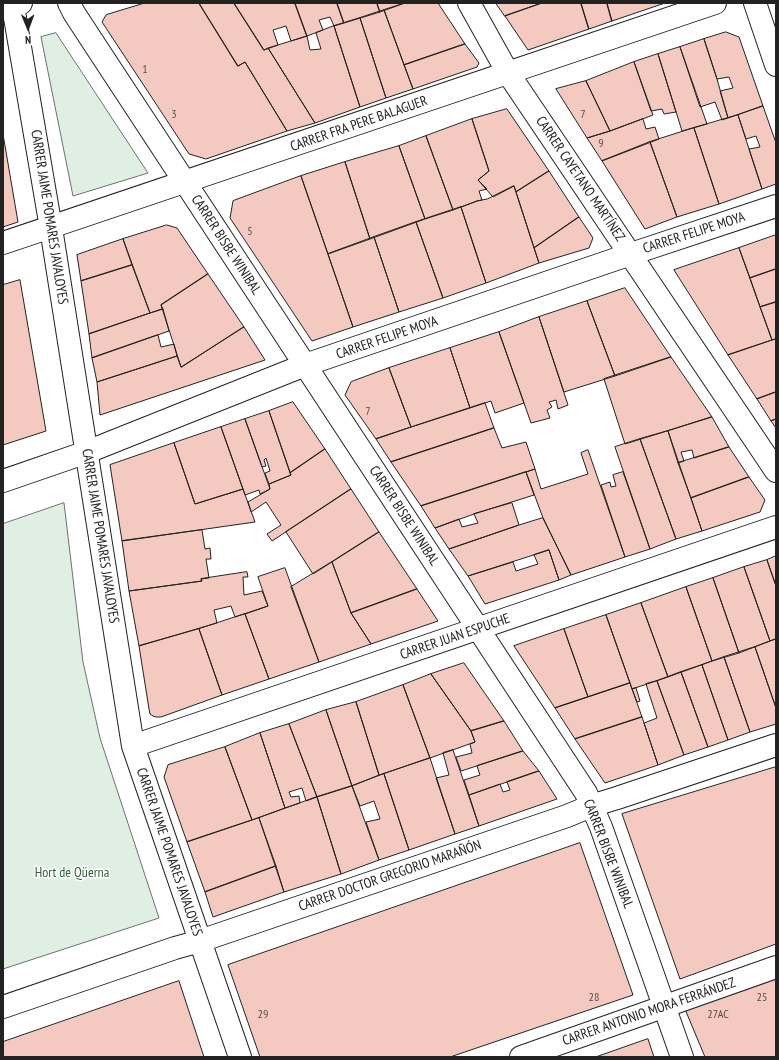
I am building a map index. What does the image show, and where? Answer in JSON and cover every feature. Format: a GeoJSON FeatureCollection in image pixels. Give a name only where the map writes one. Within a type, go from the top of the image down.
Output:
{"type":"FeatureCollection","features":[{"type":"Feature","properties":{"kind":"street","name":"CARRER BISBE WINIBAL"},"geometry":{"type":"LineString","coordinates":[[69,3],[74,13],[586,793],[600,827],[682,1057]]}},
{"type":"Feature","properties":{"kind":"street","name":"CARRER CAYETANO MARTÍNEZ"},"geometry":{"type":"LineString","coordinates":[[469,3],[508,73],[776,471]]}},
{"type":"Feature","properties":{"kind":"street","name":"CARRER FRA PERE BALAGUER"},"geometry":{"type":"LineString","coordinates":[[3,244],[715,3]]}},
{"type":"Feature","properties":{"kind":"street"},"geometry":{"type":"LineString","coordinates":[[755,3],[776,65]]}},
{"type":"Feature","properties":{"kind":"street","name":"CARRER JAIME POMARES JAVALOYES"},"geometry":{"type":"LineString","coordinates":[[13,5],[51,228],[133,746],[240,1057]]}},
{"type":"Feature","properties":{"kind":"street","name":"CARRER FELIPE MOYA"},"geometry":{"type":"LineString","coordinates":[[3,481],[87,452],[306,366],[631,254],[776,206]]}},
{"type":"Feature","properties":{"kind":"street","name":"CARRER JUAN ESPUCHE"},"geometry":{"type":"LineString","coordinates":[[133,746],[776,526]]}},
{"type":"Feature","properties":{"kind":"street","name":"CARRER DOCTOR GREGORIO MARAÑÓN"},"geometry":{"type":"LineString","coordinates":[[3,1007],[567,816],[591,806],[776,745]]}},
{"type":"Feature","properties":{"kind":"street","name":"CARRER ANTONIO MORA FERRÁNDEZ"},"geometry":{"type":"LineString","coordinates":[[521,1057],[776,967]]}},
{"type":"Feature","properties":{"kind":"green space"},"geometry":{"type":"Polygon","coordinates":[[[56,33],[148,173],[73,196],[41,37],[56,33]]]}},
{"type":"Feature","properties":{"kind":"green space","name":"Hort de Qüerna"},"geometry":{"type":"Polygon","coordinates":[[[64,503],[83,662],[100,738],[159,918],[3,969],[3,524],[64,503]]]}},
{"type":"Feature","properties":{"kind":"building"},"geometry":{"type":"Polygon","coordinates":[[[145,3],[199,3],[238,66],[245,62],[287,131],[206,159],[189,154],[102,22],[106,15],[145,3]]]}},
{"type":"Feature","properties":{"kind":"building"},"geometry":{"type":"Polygon","coordinates":[[[199,3],[234,3],[264,50],[268,48],[315,123],[287,131],[245,62],[238,66],[199,3]]]}},
{"type":"Feature","properties":{"kind":"building"},"geometry":{"type":"Polygon","coordinates":[[[234,3],[295,3],[307,36],[291,41],[286,26],[273,30],[278,45],[264,50],[234,3]]]}},
{"type":"Feature","properties":{"kind":"building"},"geometry":{"type":"Polygon","coordinates":[[[295,3],[337,3],[344,23],[334,26],[330,17],[319,20],[323,30],[307,36],[295,3]]]}},
{"type":"Feature","properties":{"kind":"building"},"geometry":{"type":"Polygon","coordinates":[[[337,3],[377,3],[380,12],[344,23],[337,3]]]}},
{"type":"Feature","properties":{"kind":"building"},"geometry":{"type":"Polygon","coordinates":[[[377,3],[405,3],[380,12],[377,3]]]}},
{"type":"Feature","properties":{"kind":"building"},"geometry":{"type":"Polygon","coordinates":[[[405,3],[438,3],[465,44],[404,65],[384,10],[405,3]]]}},
{"type":"Feature","properties":{"kind":"building"},"geometry":{"type":"Polygon","coordinates":[[[496,3],[542,3],[505,16],[496,3]]]}},
{"type":"Feature","properties":{"kind":"building"},"geometry":{"type":"Polygon","coordinates":[[[542,3],[581,3],[589,29],[528,50],[505,16],[542,3]]]}},
{"type":"Feature","properties":{"kind":"building"},"geometry":{"type":"Polygon","coordinates":[[[581,3],[607,3],[612,21],[589,29],[581,3]]]}},
{"type":"Feature","properties":{"kind":"building"},"geometry":{"type":"Polygon","coordinates":[[[607,3],[665,3],[612,21],[607,3]]]}},
{"type":"Feature","properties":{"kind":"building"},"geometry":{"type":"Polygon","coordinates":[[[384,10],[413,89],[386,98],[360,18],[384,10]]]}},
{"type":"Feature","properties":{"kind":"building"},"geometry":{"type":"Polygon","coordinates":[[[360,18],[386,98],[360,107],[334,26],[360,18]]]}},
{"type":"Feature","properties":{"kind":"building"},"geometry":{"type":"Polygon","coordinates":[[[334,26],[360,107],[315,123],[268,48],[307,36],[310,50],[321,49],[316,33],[334,26]]]}},
{"type":"Feature","properties":{"kind":"building"},"geometry":{"type":"Polygon","coordinates":[[[726,32],[739,37],[763,106],[728,118],[720,91],[733,88],[729,77],[717,79],[704,39],[726,32]]]}},
{"type":"Feature","properties":{"kind":"building"},"geometry":{"type":"Polygon","coordinates":[[[704,39],[728,118],[722,120],[715,102],[700,107],[680,47],[704,39]]]}},
{"type":"Feature","properties":{"kind":"building"},"geometry":{"type":"Polygon","coordinates":[[[465,44],[479,63],[477,67],[413,89],[404,65],[465,44]]]}},
{"type":"Feature","properties":{"kind":"building"},"geometry":{"type":"Polygon","coordinates":[[[680,47],[707,124],[682,131],[658,54],[680,47]]]}},
{"type":"Feature","properties":{"kind":"building"},"geometry":{"type":"Polygon","coordinates":[[[658,54],[676,112],[664,114],[662,109],[651,111],[634,62],[658,54]]]}},
{"type":"Feature","properties":{"kind":"building"},"geometry":{"type":"Polygon","coordinates":[[[634,62],[653,115],[610,131],[586,81],[634,62]]]}},
{"type":"Feature","properties":{"kind":"building"},"geometry":{"type":"Polygon","coordinates":[[[586,81],[610,131],[587,138],[556,89],[586,81]]]}},
{"type":"Feature","properties":{"kind":"building"},"geometry":{"type":"Polygon","coordinates":[[[763,106],[776,143],[776,184],[762,189],[749,149],[760,147],[756,136],[746,139],[738,115],[763,106]]]}},
{"type":"Feature","properties":{"kind":"building"},"geometry":{"type":"Polygon","coordinates":[[[507,109],[549,171],[516,192],[514,186],[493,197],[478,180],[489,171],[472,119],[507,109]]]}},
{"type":"Feature","properties":{"kind":"building"},"geometry":{"type":"Polygon","coordinates":[[[738,115],[762,189],[719,204],[694,128],[738,115]]]}},
{"type":"Feature","properties":{"kind":"building"},"geometry":{"type":"Polygon","coordinates":[[[472,119],[489,171],[478,180],[487,189],[479,191],[482,200],[453,210],[426,136],[472,119]]]}},
{"type":"Feature","properties":{"kind":"building"},"geometry":{"type":"Polygon","coordinates":[[[643,119],[646,129],[655,127],[659,139],[602,161],[587,138],[610,131],[643,119]]]}},
{"type":"Feature","properties":{"kind":"building"},"geometry":{"type":"Polygon","coordinates":[[[694,128],[719,204],[677,217],[650,142],[694,128]]]}},
{"type":"Feature","properties":{"kind":"building"},"geometry":{"type":"Polygon","coordinates":[[[3,134],[18,222],[3,227],[3,134]]]}},
{"type":"Feature","properties":{"kind":"building"},"geometry":{"type":"Polygon","coordinates":[[[426,136],[453,210],[425,219],[399,146],[426,136]]]}},
{"type":"Feature","properties":{"kind":"building"},"geometry":{"type":"Polygon","coordinates":[[[650,142],[677,217],[645,229],[602,161],[650,142]]]}},
{"type":"Feature","properties":{"kind":"building"},"geometry":{"type":"Polygon","coordinates":[[[399,146],[425,219],[370,239],[345,162],[399,146]]]}},
{"type":"Feature","properties":{"kind":"building"},"geometry":{"type":"Polygon","coordinates":[[[345,162],[370,239],[328,254],[301,176],[345,162]]]}},
{"type":"Feature","properties":{"kind":"building"},"geometry":{"type":"Polygon","coordinates":[[[549,171],[579,217],[534,248],[516,192],[549,171]]]}},
{"type":"Feature","properties":{"kind":"building"},"geometry":{"type":"Polygon","coordinates":[[[301,176],[353,327],[312,341],[230,218],[233,201],[301,176]]]}},
{"type":"Feature","properties":{"kind":"building"},"geometry":{"type":"Polygon","coordinates":[[[514,186],[539,263],[486,283],[461,207],[487,199],[514,186]]]}},
{"type":"Feature","properties":{"kind":"building"},"geometry":{"type":"Polygon","coordinates":[[[461,207],[486,283],[443,298],[416,222],[461,207]]]}},
{"type":"Feature","properties":{"kind":"building"},"geometry":{"type":"Polygon","coordinates":[[[579,217],[593,238],[589,248],[539,263],[534,248],[579,217]]]}},
{"type":"Feature","properties":{"kind":"building"},"geometry":{"type":"Polygon","coordinates":[[[416,222],[443,298],[399,312],[374,237],[416,222]]]}},
{"type":"Feature","properties":{"kind":"building"},"geometry":{"type":"Polygon","coordinates":[[[167,225],[177,228],[208,274],[161,305],[163,309],[150,313],[123,239],[167,225]]]}},
{"type":"Feature","properties":{"kind":"building"},"geometry":{"type":"Polygon","coordinates":[[[776,235],[776,269],[750,278],[739,248],[776,235]]]}},
{"type":"Feature","properties":{"kind":"building"},"geometry":{"type":"Polygon","coordinates":[[[374,237],[399,312],[353,327],[328,254],[374,237]]]}},
{"type":"Feature","properties":{"kind":"building"},"geometry":{"type":"Polygon","coordinates":[[[123,239],[132,265],[81,281],[77,255],[123,239]]]}},
{"type":"Feature","properties":{"kind":"building"},"geometry":{"type":"Polygon","coordinates":[[[739,248],[772,340],[728,355],[674,270],[739,248]]]}},
{"type":"Feature","properties":{"kind":"building"},"geometry":{"type":"Polygon","coordinates":[[[132,265],[150,313],[89,334],[81,281],[132,265]]]}},
{"type":"Feature","properties":{"kind":"building"},"geometry":{"type":"Polygon","coordinates":[[[776,269],[776,302],[760,307],[750,278],[776,269]]]}},
{"type":"Feature","properties":{"kind":"building"},"geometry":{"type":"Polygon","coordinates":[[[208,274],[244,327],[181,367],[161,305],[208,274]]]}},
{"type":"Feature","properties":{"kind":"building"},"geometry":{"type":"Polygon","coordinates":[[[20,280],[46,431],[3,445],[3,285],[20,280]]]}},
{"type":"Feature","properties":{"kind":"building"},"geometry":{"type":"Polygon","coordinates":[[[625,288],[671,357],[615,376],[587,301],[625,288]]]}},
{"type":"Feature","properties":{"kind":"building"},"geometry":{"type":"Polygon","coordinates":[[[587,301],[615,376],[564,392],[539,317],[587,301]]]}},
{"type":"Feature","properties":{"kind":"building"},"geometry":{"type":"Polygon","coordinates":[[[776,302],[776,339],[772,340],[760,307],[776,302]]]}},
{"type":"Feature","properties":{"kind":"building"},"geometry":{"type":"Polygon","coordinates":[[[163,309],[169,331],[92,358],[89,334],[163,309]]]}},
{"type":"Feature","properties":{"kind":"building"},"geometry":{"type":"Polygon","coordinates":[[[539,317],[568,405],[558,409],[556,400],[549,402],[552,407],[547,410],[550,418],[531,423],[499,332],[539,317]]]}},
{"type":"Feature","properties":{"kind":"building"},"geometry":{"type":"Polygon","coordinates":[[[244,327],[265,360],[100,415],[97,382],[177,356],[181,367],[244,327]]]}},
{"type":"Feature","properties":{"kind":"building"},"geometry":{"type":"Polygon","coordinates":[[[499,332],[524,403],[495,413],[491,401],[470,408],[450,348],[499,332]]]}},
{"type":"Feature","properties":{"kind":"building"},"geometry":{"type":"Polygon","coordinates":[[[158,335],[161,347],[174,344],[177,356],[97,382],[92,358],[158,335]]]}},
{"type":"Feature","properties":{"kind":"building"},"geometry":{"type":"Polygon","coordinates":[[[776,339],[776,392],[757,399],[728,355],[776,339]]]}},
{"type":"Feature","properties":{"kind":"building"},"geometry":{"type":"Polygon","coordinates":[[[450,348],[470,408],[411,427],[389,368],[450,348]]]}},
{"type":"Feature","properties":{"kind":"building"},"geometry":{"type":"Polygon","coordinates":[[[671,357],[712,417],[625,444],[604,379],[671,357]]]}},
{"type":"Feature","properties":{"kind":"building"},"geometry":{"type":"Polygon","coordinates":[[[389,368],[411,427],[376,439],[345,395],[351,382],[389,368]]]}},
{"type":"Feature","properties":{"kind":"building"},"geometry":{"type":"Polygon","coordinates":[[[776,392],[776,419],[771,421],[757,399],[776,392]]]}},
{"type":"Feature","properties":{"kind":"building"},"geometry":{"type":"Polygon","coordinates":[[[293,402],[325,449],[290,473],[269,411],[293,402]]]}},
{"type":"Feature","properties":{"kind":"building"},"geometry":{"type":"Polygon","coordinates":[[[485,403],[494,428],[391,462],[376,439],[485,403]]]}},
{"type":"Feature","properties":{"kind":"building"},"geometry":{"type":"Polygon","coordinates":[[[269,411],[291,475],[269,484],[265,473],[270,471],[266,458],[264,460],[266,466],[262,467],[245,419],[269,411]]]}},
{"type":"Feature","properties":{"kind":"building"},"geometry":{"type":"Polygon","coordinates":[[[712,417],[729,447],[694,458],[692,450],[681,452],[684,461],[678,463],[668,431],[712,417]]]}},
{"type":"Feature","properties":{"kind":"building"},"geometry":{"type":"Polygon","coordinates":[[[245,419],[270,489],[260,494],[259,490],[245,495],[221,427],[245,419]]]}},
{"type":"Feature","properties":{"kind":"building"},"geometry":{"type":"Polygon","coordinates":[[[776,419],[776,428],[771,421],[776,419]]]}},
{"type":"Feature","properties":{"kind":"building"},"geometry":{"type":"Polygon","coordinates":[[[221,427],[243,489],[195,504],[174,443],[221,427]]]}},
{"type":"Feature","properties":{"kind":"building"},"geometry":{"type":"Polygon","coordinates":[[[494,428],[502,448],[526,442],[535,469],[421,506],[391,462],[494,428]]]}},
{"type":"Feature","properties":{"kind":"building"},"geometry":{"type":"Polygon","coordinates":[[[668,431],[702,531],[676,539],[640,439],[668,431]]]}},
{"type":"Feature","properties":{"kind":"building"},"geometry":{"type":"Polygon","coordinates":[[[640,439],[676,539],[650,549],[615,447],[640,439]]]}},
{"type":"Feature","properties":{"kind":"building"},"geometry":{"type":"Polygon","coordinates":[[[174,443],[195,504],[243,489],[255,522],[122,541],[110,465],[174,443]]]}},
{"type":"Feature","properties":{"kind":"building"},"geometry":{"type":"Polygon","coordinates":[[[729,447],[749,477],[691,498],[678,463],[729,447]]]}},
{"type":"Feature","properties":{"kind":"building"},"geometry":{"type":"Polygon","coordinates":[[[325,449],[351,489],[272,541],[267,534],[281,525],[266,502],[251,512],[248,502],[270,489],[269,484],[291,475],[290,473],[325,449]]]}},
{"type":"Feature","properties":{"kind":"building"},"geometry":{"type":"Polygon","coordinates":[[[588,450],[625,557],[571,575],[543,518],[526,472],[535,469],[541,489],[588,474],[581,453],[588,450]]]}},
{"type":"Feature","properties":{"kind":"building"},"geometry":{"type":"Polygon","coordinates":[[[526,472],[534,495],[435,528],[421,506],[526,472]]]}},
{"type":"Feature","properties":{"kind":"building"},"geometry":{"type":"Polygon","coordinates":[[[623,472],[650,549],[625,557],[601,485],[610,482],[611,487],[616,486],[613,475],[623,472]]]}},
{"type":"Feature","properties":{"kind":"building"},"geometry":{"type":"Polygon","coordinates":[[[749,477],[765,500],[760,512],[702,531],[691,498],[749,477]]]}},
{"type":"Feature","properties":{"kind":"building"},"geometry":{"type":"Polygon","coordinates":[[[351,489],[379,532],[313,574],[286,532],[351,489]]]}},
{"type":"Feature","properties":{"kind":"building"},"geometry":{"type":"Polygon","coordinates":[[[512,503],[519,525],[449,549],[435,528],[459,519],[462,527],[478,523],[474,514],[512,503]]]}},
{"type":"Feature","properties":{"kind":"building"},"geometry":{"type":"Polygon","coordinates":[[[543,518],[571,575],[559,580],[549,550],[468,576],[449,549],[519,525],[543,518]]]}},
{"type":"Feature","properties":{"kind":"building"},"geometry":{"type":"Polygon","coordinates":[[[202,530],[205,549],[210,548],[211,559],[206,559],[209,578],[201,579],[202,581],[129,591],[122,541],[202,530]]]}},
{"type":"Feature","properties":{"kind":"building"},"geometry":{"type":"Polygon","coordinates":[[[379,532],[417,589],[351,613],[332,562],[379,532]]]}},
{"type":"Feature","properties":{"kind":"building"},"geometry":{"type":"Polygon","coordinates":[[[549,550],[559,580],[485,604],[468,576],[513,562],[516,571],[538,564],[534,555],[549,550]]]}},
{"type":"Feature","properties":{"kind":"building"},"geometry":{"type":"Polygon","coordinates":[[[776,556],[776,586],[767,560],[776,556]]]}},
{"type":"Feature","properties":{"kind":"building"},"geometry":{"type":"Polygon","coordinates":[[[767,560],[776,586],[776,639],[770,641],[744,567],[767,560]]]}},
{"type":"Feature","properties":{"kind":"building"},"geometry":{"type":"Polygon","coordinates":[[[332,562],[351,613],[371,644],[319,662],[291,587],[332,562]]]}},
{"type":"Feature","properties":{"kind":"building"},"geometry":{"type":"Polygon","coordinates":[[[744,567],[770,641],[739,653],[713,578],[744,567]]]}},
{"type":"Feature","properties":{"kind":"building"},"geometry":{"type":"Polygon","coordinates":[[[285,568],[319,662],[269,679],[245,614],[268,606],[258,577],[285,568]]]}},
{"type":"Feature","properties":{"kind":"building"},"geometry":{"type":"Polygon","coordinates":[[[247,572],[248,577],[243,577],[244,595],[262,591],[268,606],[235,617],[231,606],[214,610],[217,623],[139,646],[129,591],[202,581],[201,579],[247,572]]]}},
{"type":"Feature","properties":{"kind":"building"},"geometry":{"type":"Polygon","coordinates":[[[713,578],[739,653],[712,661],[686,587],[713,578]]]}},
{"type":"Feature","properties":{"kind":"building"},"geometry":{"type":"Polygon","coordinates":[[[686,587],[712,661],[668,677],[641,603],[686,587]]]}},
{"type":"Feature","properties":{"kind":"building"},"geometry":{"type":"Polygon","coordinates":[[[417,589],[438,621],[371,644],[351,613],[417,589]]]}},
{"type":"Feature","properties":{"kind":"building"},"geometry":{"type":"Polygon","coordinates":[[[641,603],[668,677],[632,689],[606,615],[641,603]]]}},
{"type":"Feature","properties":{"kind":"building"},"geometry":{"type":"Polygon","coordinates":[[[245,614],[269,679],[222,695],[199,629],[245,614]]]}},
{"type":"Feature","properties":{"kind":"building"},"geometry":{"type":"Polygon","coordinates":[[[606,615],[630,683],[588,697],[564,629],[606,615]]]}},
{"type":"Feature","properties":{"kind":"building"},"geometry":{"type":"Polygon","coordinates":[[[199,629],[222,695],[161,717],[153,716],[150,714],[149,709],[139,646],[199,629]]]}},
{"type":"Feature","properties":{"kind":"building"},"geometry":{"type":"Polygon","coordinates":[[[564,629],[588,697],[555,708],[514,646],[564,629]]]}},
{"type":"Feature","properties":{"kind":"building"},"geometry":{"type":"Polygon","coordinates":[[[776,639],[776,708],[755,647],[776,639]]]}},
{"type":"Feature","properties":{"kind":"building"},"geometry":{"type":"Polygon","coordinates":[[[755,647],[776,708],[776,724],[750,732],[724,657],[755,647]]]}},
{"type":"Feature","properties":{"kind":"building"},"geometry":{"type":"Polygon","coordinates":[[[724,657],[750,732],[728,740],[702,665],[724,657]]]}},
{"type":"Feature","properties":{"kind":"building"},"geometry":{"type":"Polygon","coordinates":[[[464,663],[504,721],[471,731],[431,674],[464,663]]]}},
{"type":"Feature","properties":{"kind":"building"},"geometry":{"type":"Polygon","coordinates":[[[702,665],[728,740],[708,747],[681,672],[702,665]]]}},
{"type":"Feature","properties":{"kind":"building"},"geometry":{"type":"Polygon","coordinates":[[[681,672],[708,747],[684,755],[657,681],[681,672]]]}},
{"type":"Feature","properties":{"kind":"building"},"geometry":{"type":"Polygon","coordinates":[[[431,674],[471,731],[475,742],[430,758],[403,685],[431,674]]]}},
{"type":"Feature","properties":{"kind":"building"},"geometry":{"type":"Polygon","coordinates":[[[657,681],[684,755],[658,765],[644,723],[657,718],[646,684],[657,681]]]}},
{"type":"Feature","properties":{"kind":"building"},"geometry":{"type":"Polygon","coordinates":[[[630,683],[642,717],[575,739],[555,708],[630,683]]]}},
{"type":"Feature","properties":{"kind":"building"},"geometry":{"type":"Polygon","coordinates":[[[403,685],[430,758],[379,775],[356,702],[403,685]]]}},
{"type":"Feature","properties":{"kind":"building"},"geometry":{"type":"Polygon","coordinates":[[[636,688],[640,701],[637,702],[632,689],[636,688]]]}},
{"type":"Feature","properties":{"kind":"building"},"geometry":{"type":"Polygon","coordinates":[[[356,702],[379,775],[352,786],[326,710],[356,702]]]}},
{"type":"Feature","properties":{"kind":"building"},"geometry":{"type":"Polygon","coordinates":[[[326,710],[352,786],[317,797],[289,724],[326,710]]]}},
{"type":"Feature","properties":{"kind":"building"},"geometry":{"type":"Polygon","coordinates":[[[642,717],[658,765],[605,783],[575,739],[642,717]]]}},
{"type":"Feature","properties":{"kind":"building"},"geometry":{"type":"Polygon","coordinates":[[[504,721],[523,751],[461,771],[456,757],[472,753],[470,744],[475,742],[471,731],[504,721]]]}},
{"type":"Feature","properties":{"kind":"building"},"geometry":{"type":"Polygon","coordinates":[[[289,724],[317,797],[306,801],[302,788],[289,792],[291,797],[299,796],[300,803],[285,808],[260,733],[289,724]]]}},
{"type":"Feature","properties":{"kind":"building"},"geometry":{"type":"Polygon","coordinates":[[[260,733],[285,808],[252,820],[225,747],[260,733]]]}},
{"type":"Feature","properties":{"kind":"building"},"geometry":{"type":"Polygon","coordinates":[[[225,747],[252,820],[187,842],[164,777],[168,765],[225,747]]]}},
{"type":"Feature","properties":{"kind":"building"},"geometry":{"type":"Polygon","coordinates":[[[453,750],[479,826],[455,834],[436,778],[449,775],[443,753],[453,750]]]}},
{"type":"Feature","properties":{"kind":"building"},"geometry":{"type":"Polygon","coordinates":[[[523,751],[539,771],[469,795],[464,780],[480,775],[477,766],[523,751]]]}},
{"type":"Feature","properties":{"kind":"building"},"geometry":{"type":"Polygon","coordinates":[[[430,758],[455,834],[409,850],[384,774],[430,758]]]}},
{"type":"Feature","properties":{"kind":"building"},"geometry":{"type":"Polygon","coordinates":[[[776,767],[776,944],[680,979],[622,814],[776,767]]]}},
{"type":"Feature","properties":{"kind":"building"},"geometry":{"type":"Polygon","coordinates":[[[539,771],[557,799],[479,826],[469,795],[500,784],[503,792],[510,790],[507,782],[539,771]]]}},
{"type":"Feature","properties":{"kind":"building"},"geometry":{"type":"Polygon","coordinates":[[[384,774],[409,850],[379,860],[366,822],[380,819],[374,801],[360,806],[352,786],[384,774]]]}},
{"type":"Feature","properties":{"kind":"building"},"geometry":{"type":"Polygon","coordinates":[[[352,786],[379,860],[341,874],[317,797],[352,786]]]}},
{"type":"Feature","properties":{"kind":"building"},"geometry":{"type":"Polygon","coordinates":[[[317,797],[341,874],[284,892],[259,818],[317,797]]]}},
{"type":"Feature","properties":{"kind":"building"},"geometry":{"type":"Polygon","coordinates":[[[259,818],[276,866],[205,892],[187,842],[259,818]]]}},
{"type":"Feature","properties":{"kind":"building"},"geometry":{"type":"Polygon","coordinates":[[[580,843],[633,995],[450,1057],[260,1057],[228,965],[580,843]]]}},
{"type":"Feature","properties":{"kind":"building"},"geometry":{"type":"Polygon","coordinates":[[[276,866],[284,892],[213,917],[205,892],[276,866]]]}},
{"type":"Feature","properties":{"kind":"building"},"geometry":{"type":"Polygon","coordinates":[[[776,971],[776,1057],[705,1057],[682,1002],[776,971]]]}},
{"type":"Feature","properties":{"kind":"building"},"geometry":{"type":"Polygon","coordinates":[[[179,981],[204,1057],[3,1057],[3,1042],[179,981]]]}},
{"type":"Feature","properties":{"kind":"building"},"geometry":{"type":"Polygon","coordinates":[[[648,1039],[654,1057],[596,1057],[648,1039]]]}}]}
